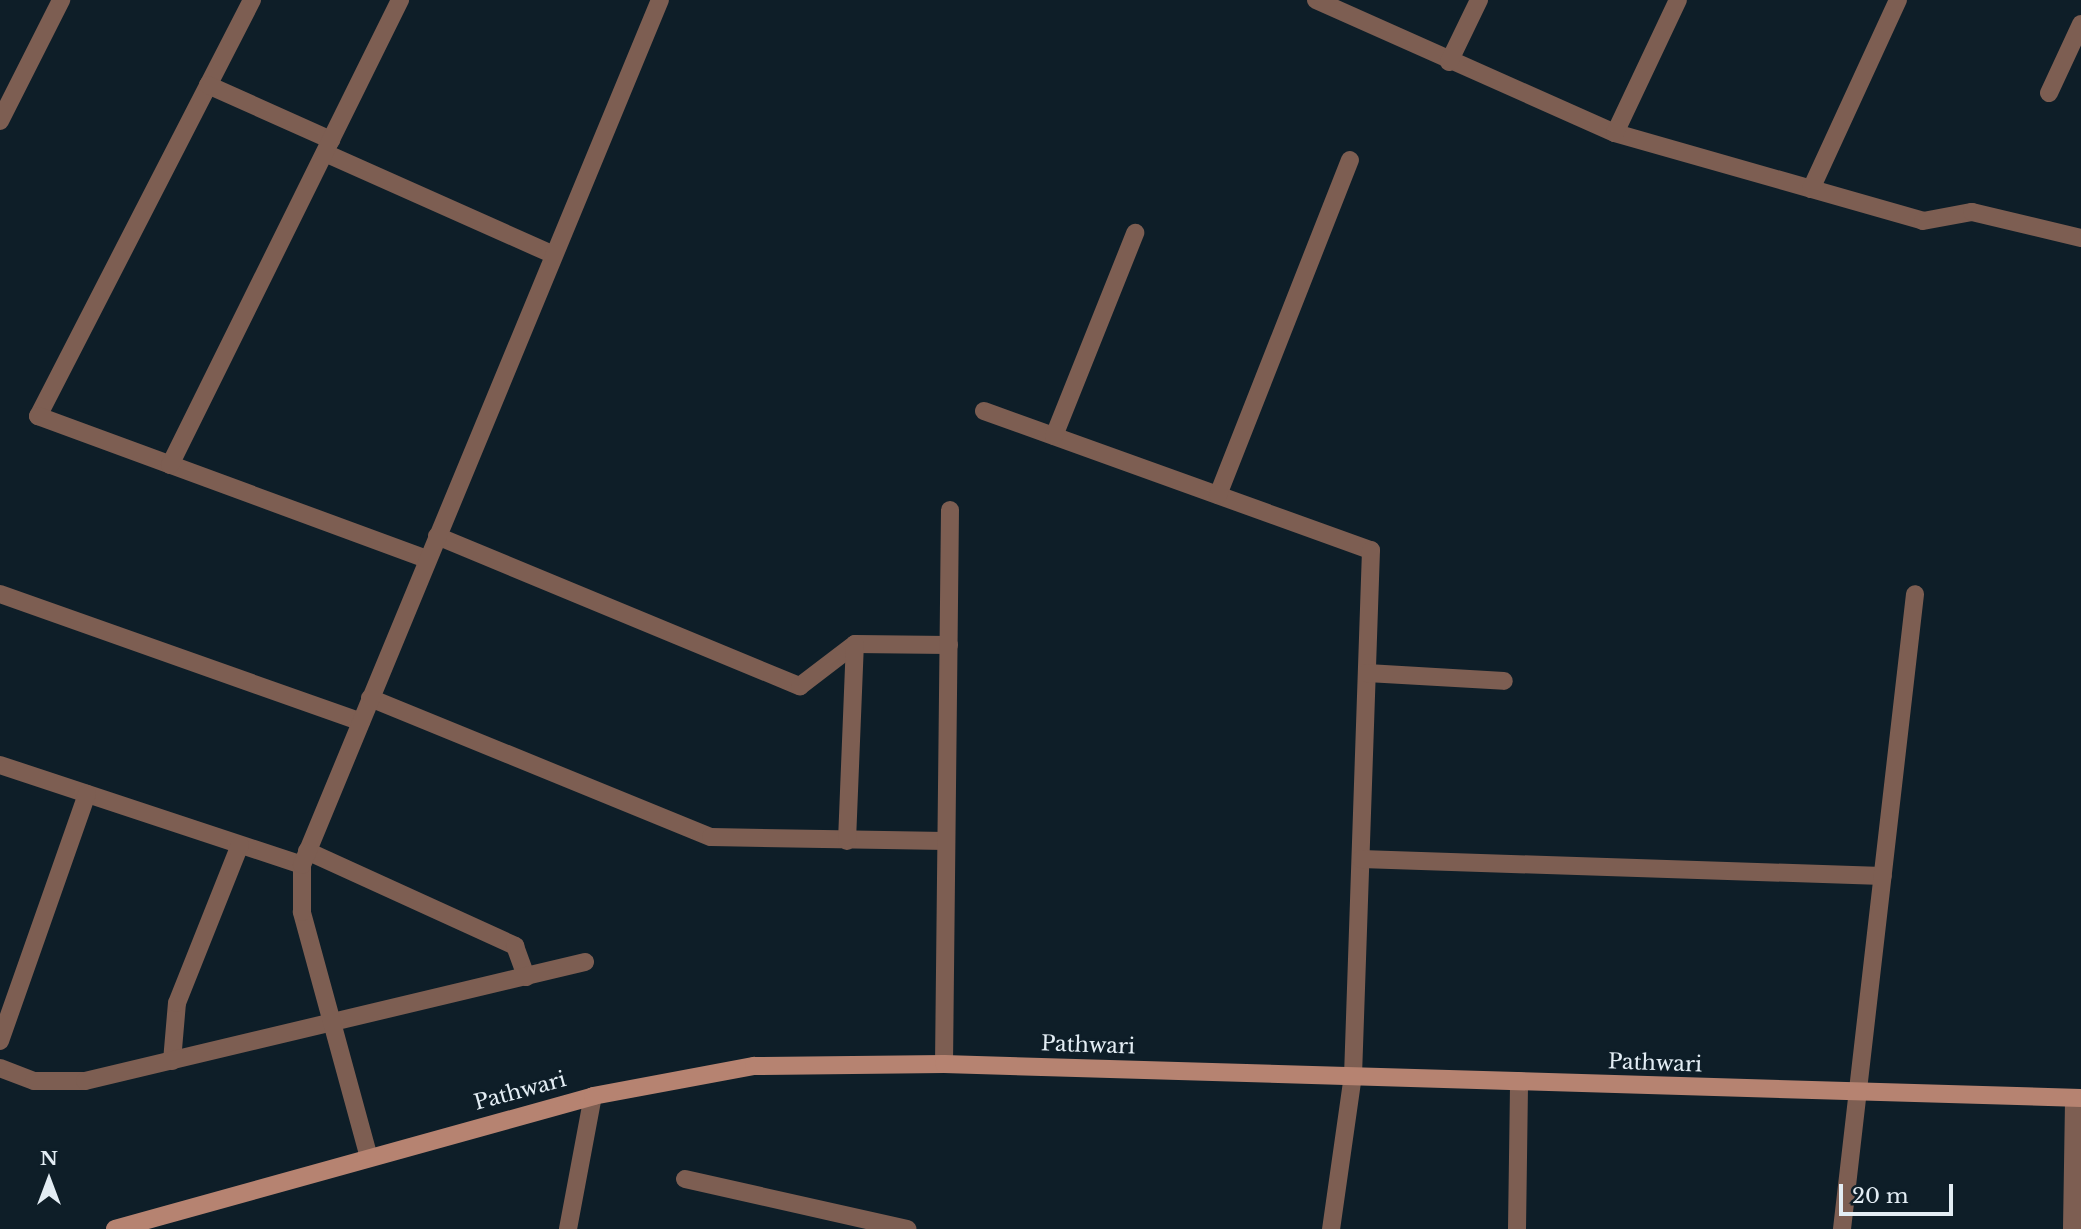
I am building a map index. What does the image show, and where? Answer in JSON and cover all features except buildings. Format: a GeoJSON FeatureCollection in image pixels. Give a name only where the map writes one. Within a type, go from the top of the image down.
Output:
{"type":"FeatureCollection","features":[{"type":"Feature","properties":{"kind":"street"},"geometry":{"type":"LineString","coordinates":[[0,121],[61,0]]}},
{"type":"Feature","properties":{"kind":"street"},"geometry":{"type":"LineString","coordinates":[[252,0],[38,416],[427,559]]}},
{"type":"Feature","properties":{"kind":"street"},"geometry":{"type":"LineString","coordinates":[[170,465],[400,0]]}},
{"type":"Feature","properties":{"kind":"street"},"geometry":{"type":"LineString","coordinates":[[368,1154],[302,912],[304,858],[552,254],[660,0]]}},
{"type":"Feature","properties":{"kind":"street"},"geometry":{"type":"LineString","coordinates":[[1316,0],[1449,62],[1615,133],[1923,221],[1972,212],[2081,238]]}},
{"type":"Feature","properties":{"kind":"street"},"geometry":{"type":"LineString","coordinates":[[1449,62],[1479,0]]}},
{"type":"Feature","properties":{"kind":"street"},"geometry":{"type":"LineString","coordinates":[[1615,133],[1678,0]]}},
{"type":"Feature","properties":{"kind":"street"},"geometry":{"type":"LineString","coordinates":[[1811,189],[1898,0]]}},
{"type":"Feature","properties":{"kind":"street"},"geometry":{"type":"LineString","coordinates":[[2049,93],[2081,24]]}},
{"type":"Feature","properties":{"kind":"street"},"geometry":{"type":"LineString","coordinates":[[208,85],[552,254]]}},
{"type":"Feature","properties":{"kind":"street"},"geometry":{"type":"LineString","coordinates":[[1218,495],[1350,160]]}},
{"type":"Feature","properties":{"kind":"street"},"geometry":{"type":"LineString","coordinates":[[1054,436],[1135,233]]}},
{"type":"Feature","properties":{"kind":"street"},"geometry":{"type":"LineString","coordinates":[[984,411],[1371,550],[1353,1076],[1331,1229]]}},
{"type":"Feature","properties":{"kind":"street"},"geometry":{"type":"LineString","coordinates":[[944,1063],[950,510]]}},
{"type":"Feature","properties":{"kind":"street"},"geometry":{"type":"LineString","coordinates":[[437,536],[800,686],[855,644],[949,645]]}},
{"type":"Feature","properties":{"kind":"street"},"geometry":{"type":"LineString","coordinates":[[0,594],[361,722]]}},
{"type":"Feature","properties":{"kind":"street"},"geometry":{"type":"LineString","coordinates":[[1842,1229],[1915,594]]}},
{"type":"Feature","properties":{"kind":"street"},"geometry":{"type":"LineString","coordinates":[[847,841],[855,644]]}},
{"type":"Feature","properties":{"kind":"street"},"geometry":{"type":"LineString","coordinates":[[1367,673],[1504,681]]}},
{"type":"Feature","properties":{"kind":"street"},"geometry":{"type":"LineString","coordinates":[[370,698],[711,837],[946,841]]}},
{"type":"Feature","properties":{"kind":"street"},"geometry":{"type":"LineString","coordinates":[[0,765],[240,845],[304,858],[515,946],[526,977]]}},
{"type":"Feature","properties":{"kind":"street"},"geometry":{"type":"LineString","coordinates":[[0,1041],[87,794]]}},
{"type":"Feature","properties":{"kind":"street"},"geometry":{"type":"LineString","coordinates":[[172,1061],[177,1003],[240,845]]}},
{"type":"Feature","properties":{"kind":"street"},"geometry":{"type":"LineString","coordinates":[[1360,859],[1883,876]]}},
{"type":"Feature","properties":{"kind":"street"},"geometry":{"type":"LineString","coordinates":[[0,1068],[34,1080],[85,1080],[332,1024],[585,962]]}},
{"type":"Feature","properties":{"kind":"street","name":"Pathwari"},"geometry":{"type":"LineString","coordinates":[[115,1229],[368,1154],[593,1096],[754,1066],[944,1063],[2078,1098]]}},
{"type":"Feature","properties":{"kind":"street"},"geometry":{"type":"LineString","coordinates":[[1517,1229],[1519,1080]]}},
{"type":"Feature","properties":{"kind":"street"},"geometry":{"type":"LineString","coordinates":[[568,1229],[593,1096]]}},
{"type":"Feature","properties":{"kind":"street"},"geometry":{"type":"LineString","coordinates":[[2072,1229],[2078,1098]]}},
{"type":"Feature","properties":{"kind":"street"},"geometry":{"type":"LineString","coordinates":[[685,1179],[907,1229]]}}]}
